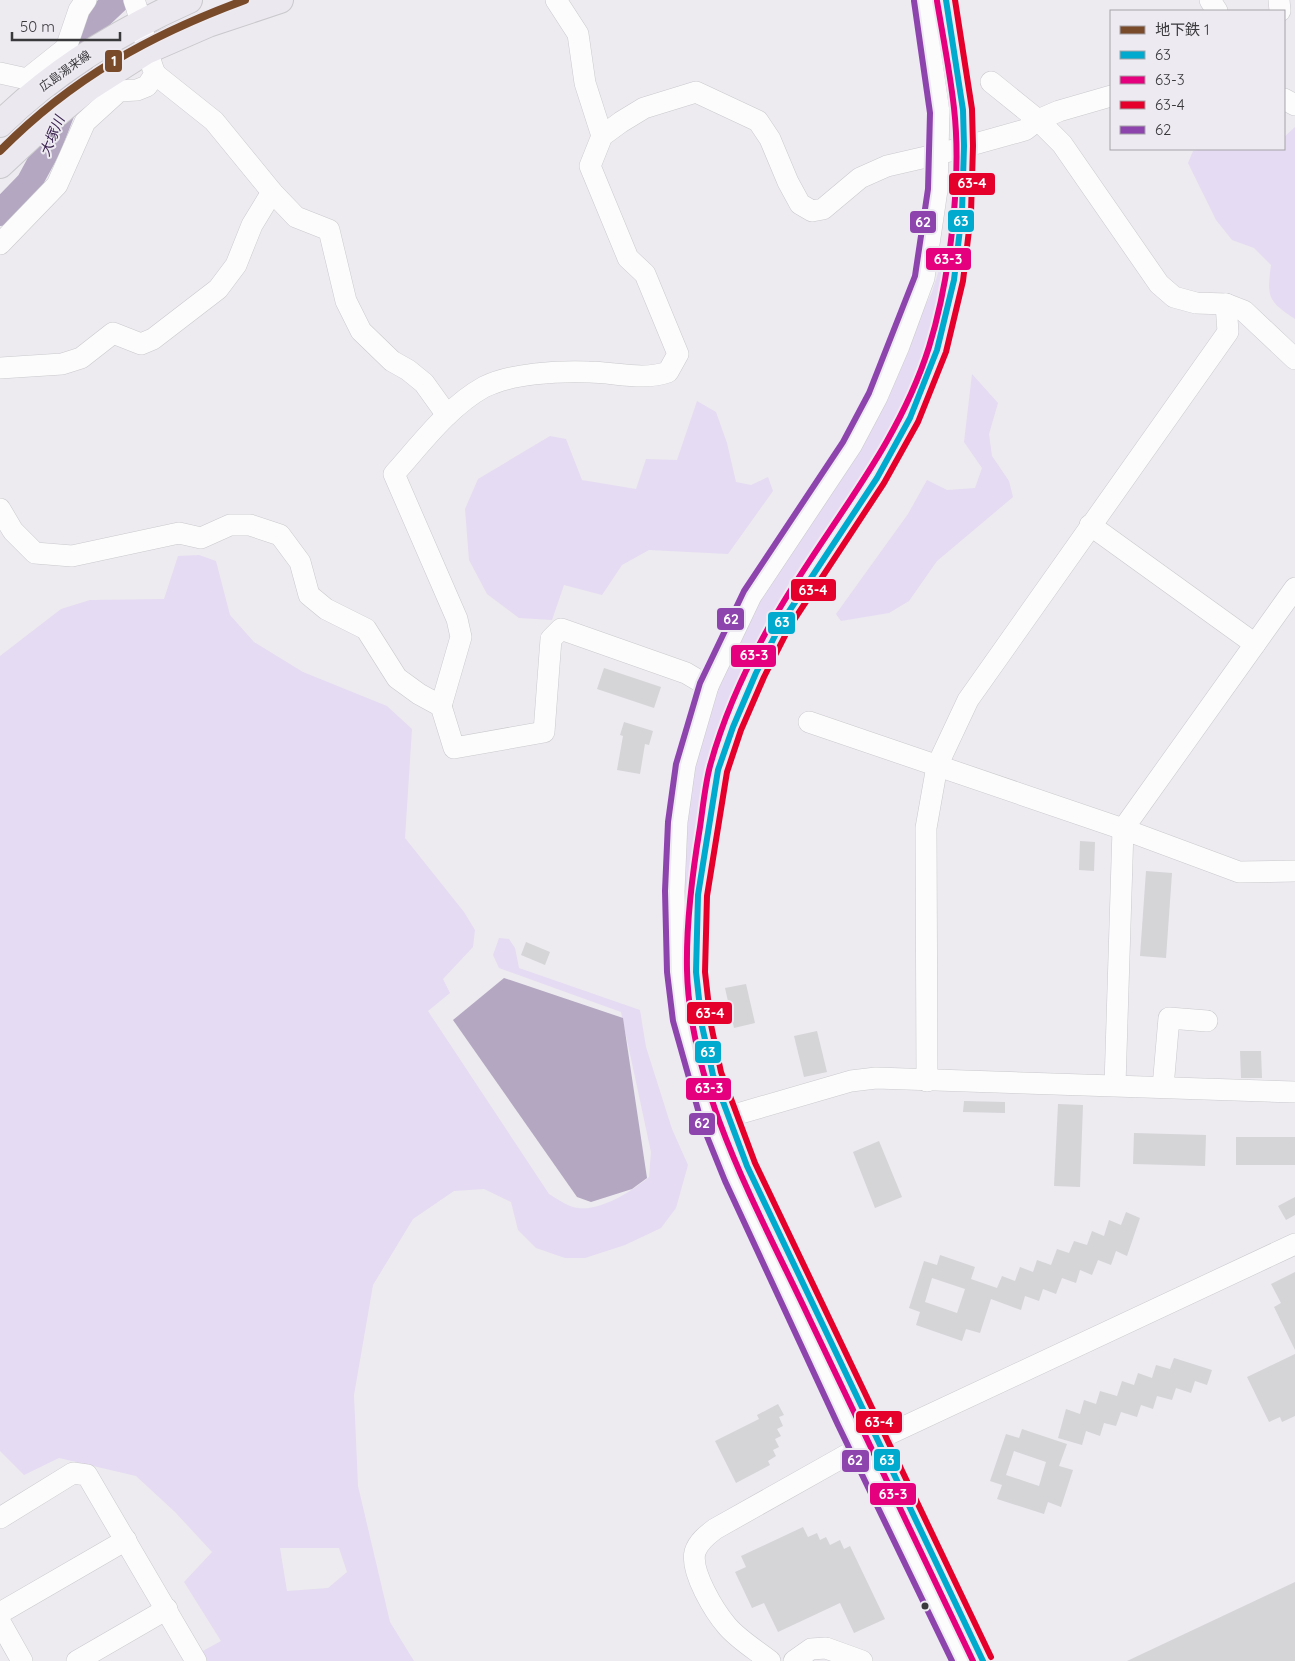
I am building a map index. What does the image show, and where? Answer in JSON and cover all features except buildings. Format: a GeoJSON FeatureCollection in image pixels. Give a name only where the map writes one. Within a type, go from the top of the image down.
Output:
{"type":"FeatureCollection","features":[{"type":"Feature","properties":{"kind":"main road","name":"広島湯来線"},"geometry":{"type":"LineString","coordinates":[[0,124],[66,68],[104,44],[137,9],[189,0]]}},
{"type":"Feature","properties":{"kind":"main road"},"geometry":{"type":"LineString","coordinates":[[0,165],[44,124],[88,88],[150,62],[208,24],[280,0]]}},
{"type":"Feature","properties":{"kind":"street"},"geometry":{"type":"LineString","coordinates":[[0,73],[27,79],[66,48],[80,10],[86,0]]}},
{"type":"Feature","properties":{"kind":"street"},"geometry":{"type":"LineString","coordinates":[[556,0],[578,34],[585,83],[602,136]]}},
{"type":"Feature","properties":{"kind":"street"},"geometry":{"type":"LineString","coordinates":[[923,0],[939,112],[939,154],[936,190],[924,278],[899,346],[877,397],[851,446],[751,596],[708,686],[685,765],[677,822],[674,891],[676,972],[682,1020],[698,1083],[733,1177],[868,1444],[983,1661]]}},
{"type":"Feature","properties":{"kind":"street"},"geometry":{"type":"LineString","coordinates":[[946,0],[962,101],[964,146],[962,212],[954,280],[934,358],[910,418],[877,478],[782,622],[760,664],[733,727],[718,770],[698,895],[696,972],[702,1026],[713,1075],[727,1117],[746,1166],[962,1661]]}},
{"type":"Feature","properties":{"kind":"street"},"geometry":{"type":"LineString","coordinates":[[0,244],[57,185],[85,122],[119,91],[137,90],[147,86],[150,62],[137,9]]}},
{"type":"Feature","properties":{"kind":"street"},"geometry":{"type":"LineString","coordinates":[[150,62],[214,121],[272,192],[296,217],[329,230],[346,301],[361,331],[392,362],[408,370],[424,383],[447,415]]}},
{"type":"Feature","properties":{"kind":"street"},"geometry":{"type":"LineString","coordinates":[[991,82],[1038,120],[1062,144],[1159,284],[1174,297],[1196,303],[1226,304],[1244,311],[1295,359]]}},
{"type":"Feature","properties":{"kind":"street"},"geometry":{"type":"LineString","coordinates":[[708,686],[686,673],[560,629],[552,639],[544,732],[454,748],[441,706],[461,637],[456,619],[394,474],[447,415],[484,388],[513,377],[588,372],[656,376],[668,372],[678,354],[644,274],[628,258],[590,166],[602,136],[644,108],[696,92],[758,121],[770,139],[788,182],[800,204],[812,211],[823,209],[860,178],[886,166],[939,154],[1026,130],[1038,120],[1059,111],[1110,96]]}},
{"type":"Feature","properties":{"kind":"street"},"geometry":{"type":"LineString","coordinates":[[0,368],[62,364],[81,358],[113,333],[141,344],[153,339],[218,289],[236,265],[252,225],[272,192]]}},
{"type":"Feature","properties":{"kind":"street"},"geometry":{"type":"LineString","coordinates":[[927,1081],[926,828],[937,766],[968,700],[1228,332],[1226,304]]}},
{"type":"Feature","properties":{"kind":"street"},"geometry":{"type":"LineString","coordinates":[[2,516],[35,553],[72,556],[179,533],[201,538],[230,525],[250,525],[280,535],[300,562],[309,595],[326,609],[366,629],[397,678],[419,694],[441,706]]}},
{"type":"Feature","properties":{"kind":"street"},"geometry":{"type":"LineString","coordinates":[[1090,526],[1255,644]]}},
{"type":"Feature","properties":{"kind":"street"},"geometry":{"type":"LineString","coordinates":[[1115,1085],[1123,829],[1295,588]]}},
{"type":"Feature","properties":{"kind":"street"},"geometry":{"type":"LineString","coordinates":[[809,722],[1123,829],[1239,872],[1295,871]]}},
{"type":"Feature","properties":{"kind":"street"},"geometry":{"type":"LineString","coordinates":[[1162,1087],[1168,1018],[1206,1021]]}},
{"type":"Feature","properties":{"kind":"street"},"geometry":{"type":"LineString","coordinates":[[727,1117],[851,1081],[876,1078],[1295,1092]]}},
{"type":"Feature","properties":{"kind":"street"},"geometry":{"type":"LineString","coordinates":[[770,1661],[728,1627],[712,1604],[697,1572],[695,1553],[704,1538],[715,1529],[868,1444],[1295,1244]]}},
{"type":"Feature","properties":{"kind":"street"},"geometry":{"type":"LineString","coordinates":[[0,1518],[73,1473],[87,1475],[196,1661]]}},
{"type":"Feature","properties":{"kind":"street"},"geometry":{"type":"LineString","coordinates":[[0,1613],[126,1540]]}},
{"type":"Feature","properties":{"kind":"street"},"geometry":{"type":"LineString","coordinates":[[77,1661],[166,1609]]}},
{"type":"Feature","properties":{"kind":"street"},"geometry":{"type":"LineString","coordinates":[[0,1622],[22,1661]]}},
{"type":"Feature","properties":{"kind":"street"},"geometry":{"type":"LineString","coordinates":[[794,1661],[811,1649],[826,1648],[862,1661]]}},
{"type":"Feature","properties":{"kind":"shaded area"},"geometry":{"type":"Polygon","coordinates":[[[1295,127],[1295,319],[1279,307],[1271,297],[1269,284],[1271,265],[1254,248],[1232,240],[1216,220],[1188,163],[1193,151],[1198,150],[1285,150],[1285,136],[1295,127]]]}},
{"type":"Feature","properties":{"kind":"shaded area"},"geometry":{"type":"Polygon","coordinates":[[[939,270],[946,272],[932,342],[907,406],[866,478],[769,623],[743,674],[726,720],[689,977],[680,943],[681,876],[693,761],[732,643],[915,326],[932,292],[939,270]]]}},
{"type":"Feature","properties":{"kind":"shaded area"},"geometry":{"type":"Polygon","coordinates":[[[972,374],[998,403],[989,434],[992,456],[1009,481],[1013,497],[937,561],[909,601],[889,613],[841,621],[836,614],[908,514],[927,480],[947,490],[975,488],[982,468],[964,442],[972,374]]]}},
{"type":"Feature","properties":{"kind":"shaded area"},"geometry":{"type":"Polygon","coordinates":[[[697,401],[716,412],[727,443],[736,482],[751,485],[768,477],[773,491],[728,554],[649,550],[622,565],[602,595],[564,585],[552,620],[519,618],[487,594],[469,560],[465,509],[478,479],[550,436],[566,439],[582,480],[636,489],[646,459],[677,460],[697,401]]]}},
{"type":"Feature","properties":{"kind":"shaded area"},"geometry":{"type":"Polygon","coordinates":[[[199,555],[216,561],[230,615],[254,642],[303,672],[387,706],[412,729],[405,838],[464,912],[475,930],[473,947],[443,979],[450,993],[428,1011],[549,1194],[567,1205],[580,1208],[590,1208],[612,1201],[649,1177],[651,1152],[621,1012],[499,968],[493,955],[499,938],[509,939],[515,948],[519,968],[640,1010],[646,1047],[672,1129],[688,1165],[676,1208],[661,1228],[625,1245],[585,1258],[565,1258],[536,1248],[518,1230],[511,1202],[484,1189],[454,1191],[413,1219],[373,1285],[354,1395],[358,1486],[390,1622],[414,1661],[205,1661],[201,1652],[221,1641],[184,1582],[212,1552],[175,1512],[136,1476],[59,1458],[24,1475],[0,1451],[0,656],[61,609],[90,600],[164,599],[178,556],[199,555]],[[280,1548],[287,1591],[328,1588],[347,1572],[339,1548],[280,1548]]]}},
{"type":"Feature","properties":{"kind":"shaded area"},"geometry":{"type":"Polygon","coordinates":[[[504,978],[623,1018],[647,1178],[632,1189],[591,1202],[577,1197],[453,1020],[504,978]]]}},
{"type":"Feature","properties":{"kind":"waterway","name":"大塚川"},"geometry":{"type":"LineString","coordinates":[[0,213],[29,183],[48,148],[98,18],[117,0]]}},
{"type":"Feature","properties":{"kind":"metro line","name":"1"},"geometry":{"type":"LineString","coordinates":[[0,151],[55,102],[84,80],[114,61],[177,28],[245,0]]}},
{"type":"Feature","properties":{"kind":"transit line","name":"63"},"geometry":{"type":"LineString","coordinates":[[946,0],[963,110],[964,146],[962,212],[954,280],[937,350],[910,418],[877,478],[782,622],[756,673],[733,727],[718,770],[698,895],[696,972],[702,1026],[713,1075],[747,1166],[983,1661]]}},
{"type":"Feature","properties":{"kind":"transit line","name":"63-4"},"geometry":{"type":"LineString","coordinates":[[955,0],[972,109],[973,146],[971,213],[963,281],[946,352],[918,422],[884,483],[790,626],[764,677],[741,730],[727,772],[707,896],[705,972],[711,1025],[721,1072],[755,1163],[991,1657]]}},
{"type":"Feature","properties":{"kind":"transit line","name":"62"},"geometry":{"type":"LineString","coordinates":[[914,1],[930,113],[928,189],[915,276],[869,393],[843,442],[744,591],[700,683],[676,764],[668,822],[665,891],[667,972],[673,1021],[702,1124],[725,1181],[838,1425],[952,1661]]}},
{"type":"Feature","properties":{"kind":"transit line","name":"63-3"},"geometry":{"type":"LineString","coordinates":[[937,1],[954,108],[956,165],[955,196],[948,260],[936,320],[929,347],[899,420],[880,454],[794,584],[774,618],[746,671],[730,709],[716,747],[705,788],[690,898],[687,970],[691,1016],[700,1062],[714,1107],[731,1151],[750,1195],[973,1661]]}}]}
